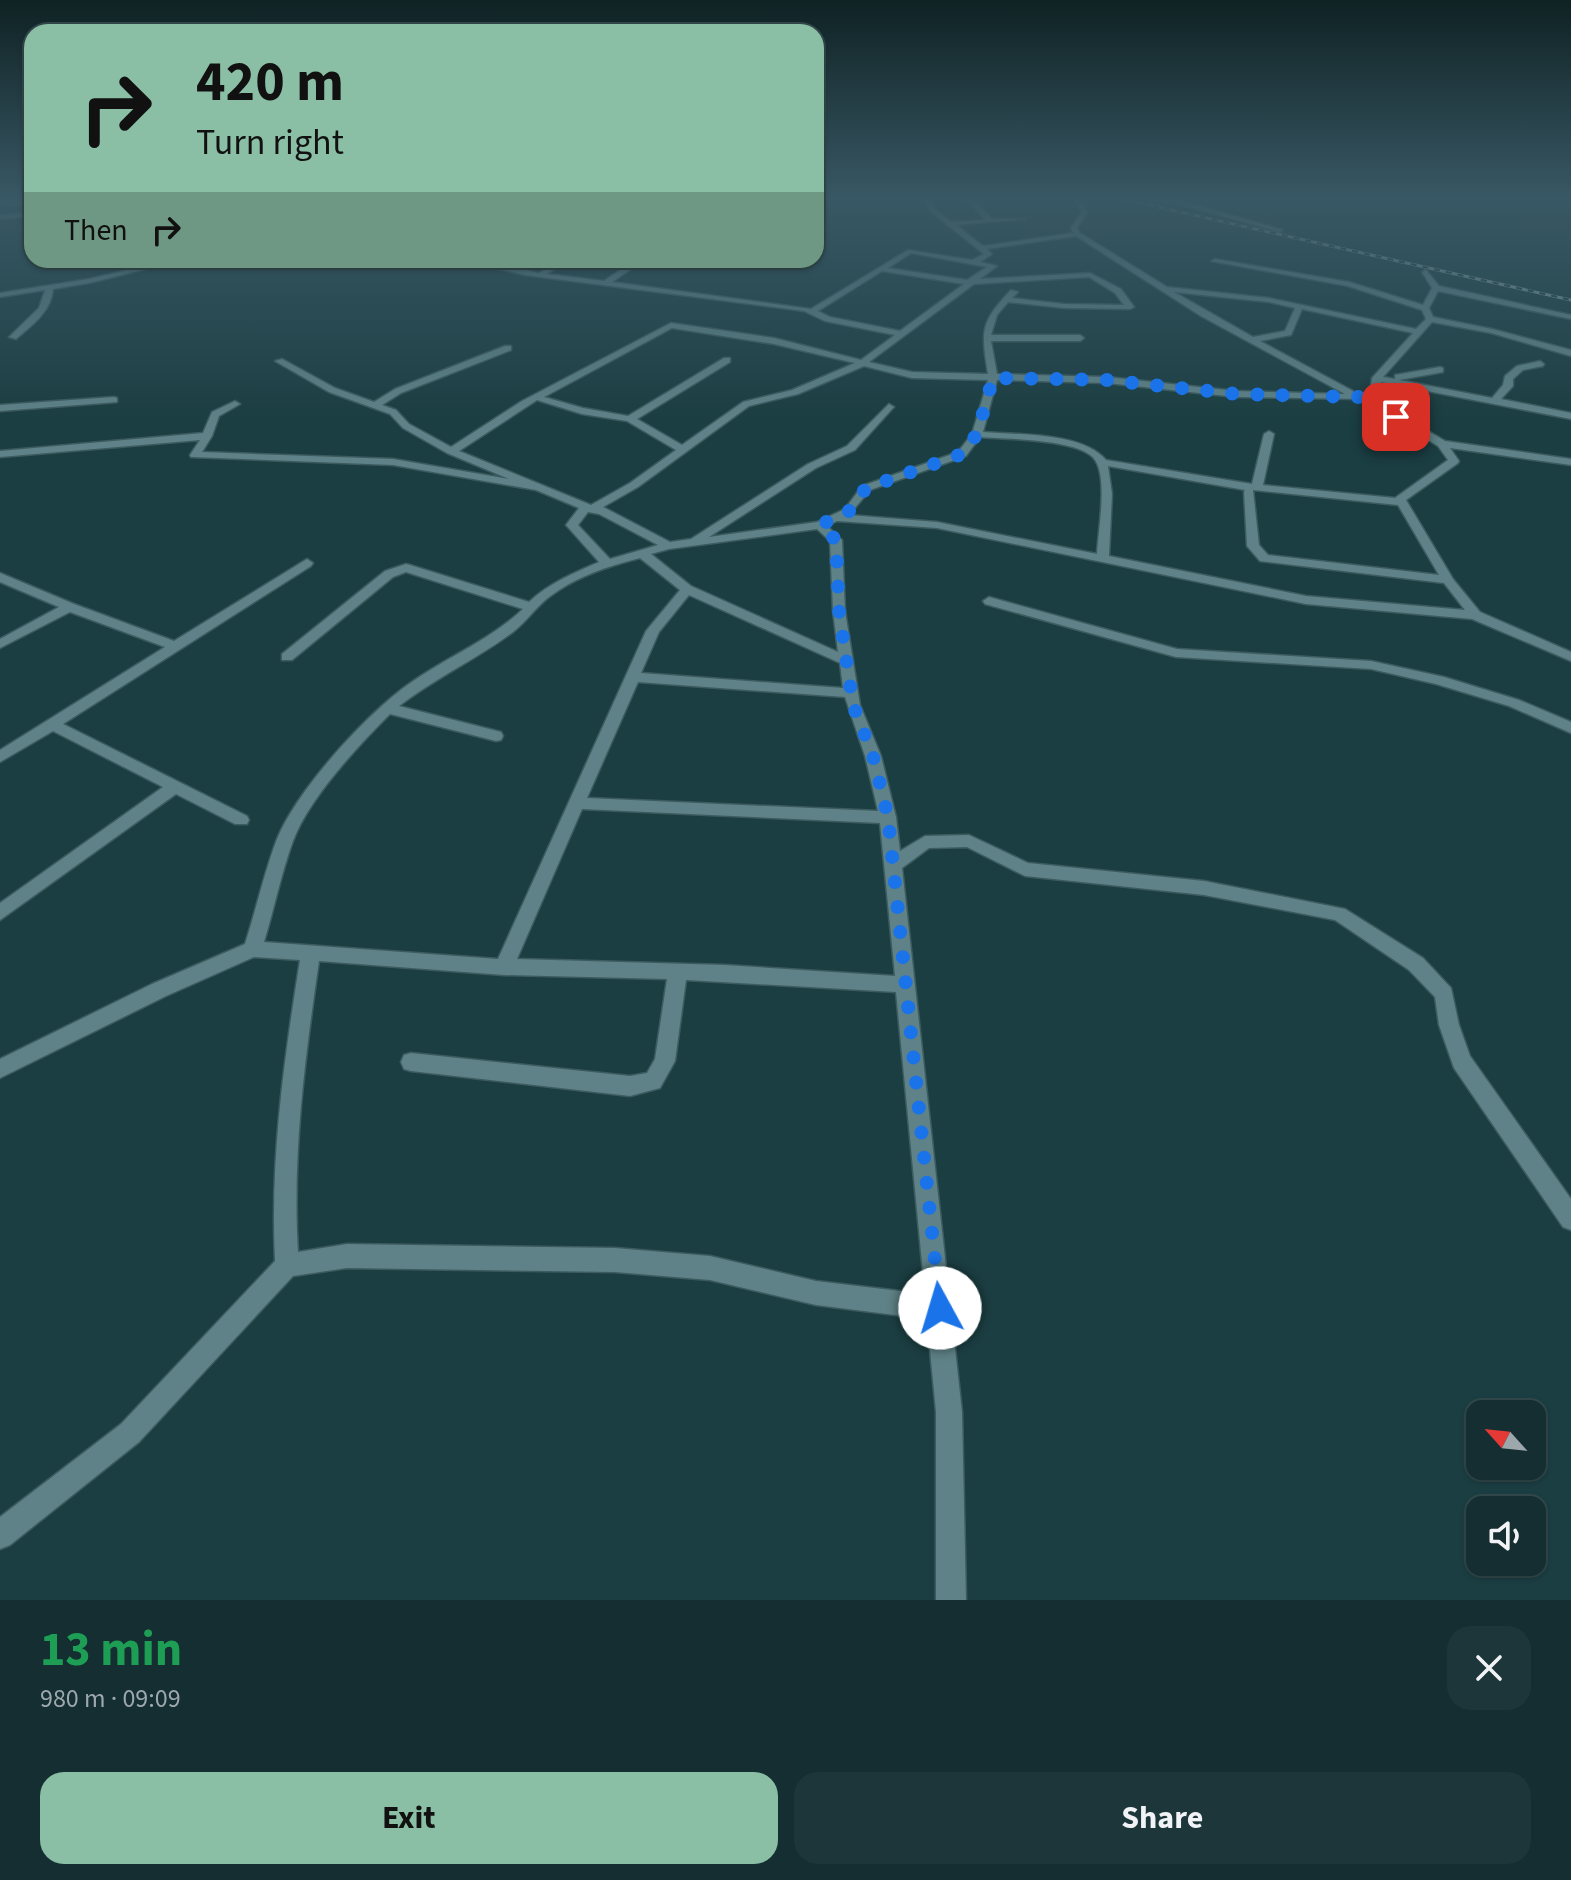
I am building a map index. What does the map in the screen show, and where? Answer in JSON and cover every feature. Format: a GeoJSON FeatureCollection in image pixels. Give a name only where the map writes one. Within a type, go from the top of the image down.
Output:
{"type":"FeatureCollection","features":[{"type":"Feature","properties":{"kind":"street"},"geometry":{"type":"LineString","coordinates":[[0,295],[120,273]]}},
{"type":"Feature","properties":{"kind":"street"},"geometry":{"type":"LineString","coordinates":[[526,273],[813,311],[837,322],[901,334]]}},
{"type":"Feature","properties":{"kind":"street"},"geometry":{"type":"LineString","coordinates":[[540,275],[544,273]]}},
{"type":"Feature","properties":{"kind":"street"},"geometry":{"type":"LineString","coordinates":[[606,283],[621,273]]}},
{"type":"Feature","properties":{"kind":"street"},"geometry":{"type":"LineString","coordinates":[[813,311],[875,273]]}},
{"type":"Feature","properties":{"kind":"street"},"geometry":{"type":"LineString","coordinates":[[905,273],[967,282],[1097,276],[1118,291],[1130,307],[1064,306],[1007,300]]}},
{"type":"Feature","properties":{"kind":"street"},"geometry":{"type":"LineString","coordinates":[[607,563],[572,525],[591,509],[634,485],[746,404],[795,392],[861,364],[967,282],[984,273]]}},
{"type":"Feature","properties":{"kind":"street"},"geometry":{"type":"LineString","coordinates":[[1140,273],[1252,340],[1374,403],[1442,444],[1571,462]]}},
{"type":"Feature","properties":{"kind":"street"},"geometry":{"type":"LineString","coordinates":[[1269,300],[1274,273]]}},
{"type":"Feature","properties":{"kind":"street"},"geometry":{"type":"LineString","coordinates":[[1284,273],[1349,284],[1425,308],[1430,319]]}},
{"type":"Feature","properties":{"kind":"street"},"geometry":{"type":"LineString","coordinates":[[1426,273],[1436,288],[1571,317]]}},
{"type":"Feature","properties":{"kind":"street"},"geometry":{"type":"LineString","coordinates":[[829,521],[849,511],[866,488],[962,454],[977,434],[993,378],[986,338],[993,314],[1023,280]]}},
{"type":"Feature","properties":{"kind":"street"},"geometry":{"type":"LineString","coordinates":[[13,337],[44,308],[49,300],[49,288]]}},
{"type":"Feature","properties":{"kind":"street"},"geometry":{"type":"LineString","coordinates":[[1425,308],[1436,288]]}},
{"type":"Feature","properties":{"kind":"street"},"geometry":{"type":"LineString","coordinates":[[1166,289],[1269,300],[1418,332]]}},
{"type":"Feature","properties":{"kind":"street"},"geometry":{"type":"LineString","coordinates":[[1252,340],[1288,333],[1299,307]]}},
{"type":"Feature","properties":{"kind":"street"},"geometry":{"type":"LineString","coordinates":[[1374,403],[1377,378],[1430,319]]}},
{"type":"Feature","properties":{"kind":"street"},"geometry":{"type":"LineString","coordinates":[[1430,319],[1492,331],[1571,353]]}},
{"type":"Feature","properties":{"kind":"street"},"geometry":{"type":"LineString","coordinates":[[451,451],[525,403],[671,325],[774,341],[912,375],[1107,380],[1236,394],[1358,397]]}},
{"type":"Feature","properties":{"kind":"street"},"geometry":{"type":"LineString","coordinates":[[986,338],[1080,338]]}},
{"type":"Feature","properties":{"kind":"street"},"geometry":{"type":"LineString","coordinates":[[377,404],[398,391],[508,348]]}},
{"type":"Feature","properties":{"kind":"street"},"geometry":{"type":"LineString","coordinates":[[630,419],[727,360]]}},
{"type":"Feature","properties":{"kind":"street"},"geometry":{"type":"LineString","coordinates":[[279,361],[332,390],[377,404],[451,451],[591,509],[668,546]]}},
{"type":"Feature","properties":{"kind":"street"},"geometry":{"type":"LineString","coordinates":[[1496,399],[1508,386],[1508,378],[1520,368],[1540,364]]}},
{"type":"Feature","properties":{"kind":"street"},"geometry":{"type":"LineString","coordinates":[[1393,380],[1440,370]]}},
{"type":"Feature","properties":{"kind":"street"},"geometry":{"type":"LineString","coordinates":[[1377,378],[1571,416]]}},
{"type":"Feature","properties":{"kind":"street"},"geometry":{"type":"LineString","coordinates":[[539,398],[582,411],[630,419],[681,449]]}},
{"type":"Feature","properties":{"kind":"street"},"geometry":{"type":"LineString","coordinates":[[0,408],[114,400]]}},
{"type":"Feature","properties":{"kind":"street"},"geometry":{"type":"LineString","coordinates":[[235,404],[215,414],[207,436],[195,455],[393,462],[537,487]]}},
{"type":"Feature","properties":{"kind":"street"},"geometry":{"type":"LineString","coordinates":[[691,543],[812,466],[851,448],[889,407]]}},
{"type":"Feature","properties":{"kind":"street"},"geometry":{"type":"LineString","coordinates":[[977,434],[1088,447],[1102,462],[1253,489],[1402,502]]}},
{"type":"Feature","properties":{"kind":"street"},"geometry":{"type":"LineString","coordinates":[[1269,434],[1253,489],[1253,546],[1264,558],[1448,580]]}},
{"type":"Feature","properties":{"kind":"street"},"geometry":{"type":"LineString","coordinates":[[0,454],[207,436]]}},
{"type":"Feature","properties":{"kind":"street"},"geometry":{"type":"LineString","coordinates":[[1442,444],[1454,461],[1400,499],[1448,580],[1475,615]]}},
{"type":"Feature","properties":{"kind":"street"},"geometry":{"type":"LineString","coordinates":[[1102,462],[1103,559]]}},
{"type":"Feature","properties":{"kind":"street"},"geometry":{"type":"LineString","coordinates":[[829,521],[836,540],[839,611],[851,693],[873,756],[888,817],[907,985],[949,1412],[951,1600]]}},
{"type":"Feature","properties":{"kind":"street"},"geometry":{"type":"LineString","coordinates":[[253,949],[286,838],[309,800],[343,756],[387,708],[414,687],[510,628],[531,607],[570,579],[607,563],[668,546],[829,521],[937,525],[1306,600],[1475,615],[1571,657]]}},
{"type":"Feature","properties":{"kind":"street"},"geometry":{"type":"LineString","coordinates":[[644,555],[687,589],[846,661]]}},
{"type":"Feature","properties":{"kind":"street"},"geometry":{"type":"LineString","coordinates":[[0,757],[307,563]]}},
{"type":"Feature","properties":{"kind":"street"},"geometry":{"type":"LineString","coordinates":[[287,657],[389,574],[406,568],[531,607]]}},
{"type":"Feature","properties":{"kind":"street"},"geometry":{"type":"LineString","coordinates":[[0,577],[69,607],[176,646]]}},
{"type":"Feature","properties":{"kind":"street"},"geometry":{"type":"LineString","coordinates":[[504,967],[653,631],[687,589]]}},
{"type":"Feature","properties":{"kind":"street"},"geometry":{"type":"LineString","coordinates":[[989,601],[1176,653],[1371,665],[1514,703],[1571,728]]}},
{"type":"Feature","properties":{"kind":"street"},"geometry":{"type":"LineString","coordinates":[[0,644],[69,607]]}},
{"type":"Feature","properties":{"kind":"street"},"geometry":{"type":"LineString","coordinates":[[635,677],[851,693]]}},
{"type":"Feature","properties":{"kind":"street"},"geometry":{"type":"LineString","coordinates":[[387,708],[496,736]]}},
{"type":"Feature","properties":{"kind":"street"},"geometry":{"type":"LineString","coordinates":[[54,725],[241,820]]}},
{"type":"Feature","properties":{"kind":"street"},"geometry":{"type":"LineString","coordinates":[[0,913],[175,787]]}},
{"type":"Feature","properties":{"kind":"street"},"geometry":{"type":"LineString","coordinates":[[579,803],[888,817]]}},
{"type":"Feature","properties":{"kind":"street"},"geometry":{"type":"LineString","coordinates":[[892,866],[925,842],[969,841],[1025,869],[1204,888],[1339,914],[1416,964],[1444,994],[1449,1025],[1461,1061],[1571,1219]]}},
{"type":"Feature","properties":{"kind":"street"},"geometry":{"type":"LineString","coordinates":[[0,1069],[159,990],[253,949],[504,967],[678,972],[907,985]]}},
{"type":"Feature","properties":{"kind":"street"},"geometry":{"type":"LineString","coordinates":[[287,1265],[284,1228],[288,1099],[311,952]]}},
{"type":"Feature","properties":{"kind":"street"},"geometry":{"type":"LineString","coordinates":[[411,1062],[630,1086],[653,1081],[665,1061],[678,972]]}},
{"type":"Feature","properties":{"kind":"street"},"geometry":{"type":"LineString","coordinates":[[0,1535],[130,1433],[287,1265],[347,1256],[615,1260],[710,1268],[816,1293],[940,1308]]}},
{"type":"Feature","properties":{"kind":"railway"},"geometry":{"type":"LineString","coordinates":[[1450,273],[1571,300]]}},
{"type":"Feature","properties":{"kind":"route"},"geometry":{"type":"LineString","coordinates":[[940,1308],[888,817],[873,756],[853,705],[839,611],[836,540],[820,525],[849,511],[866,488],[962,454],[977,434],[993,378],[1107,380],[1236,394],[1358,397],[1396,417]]}}]}
